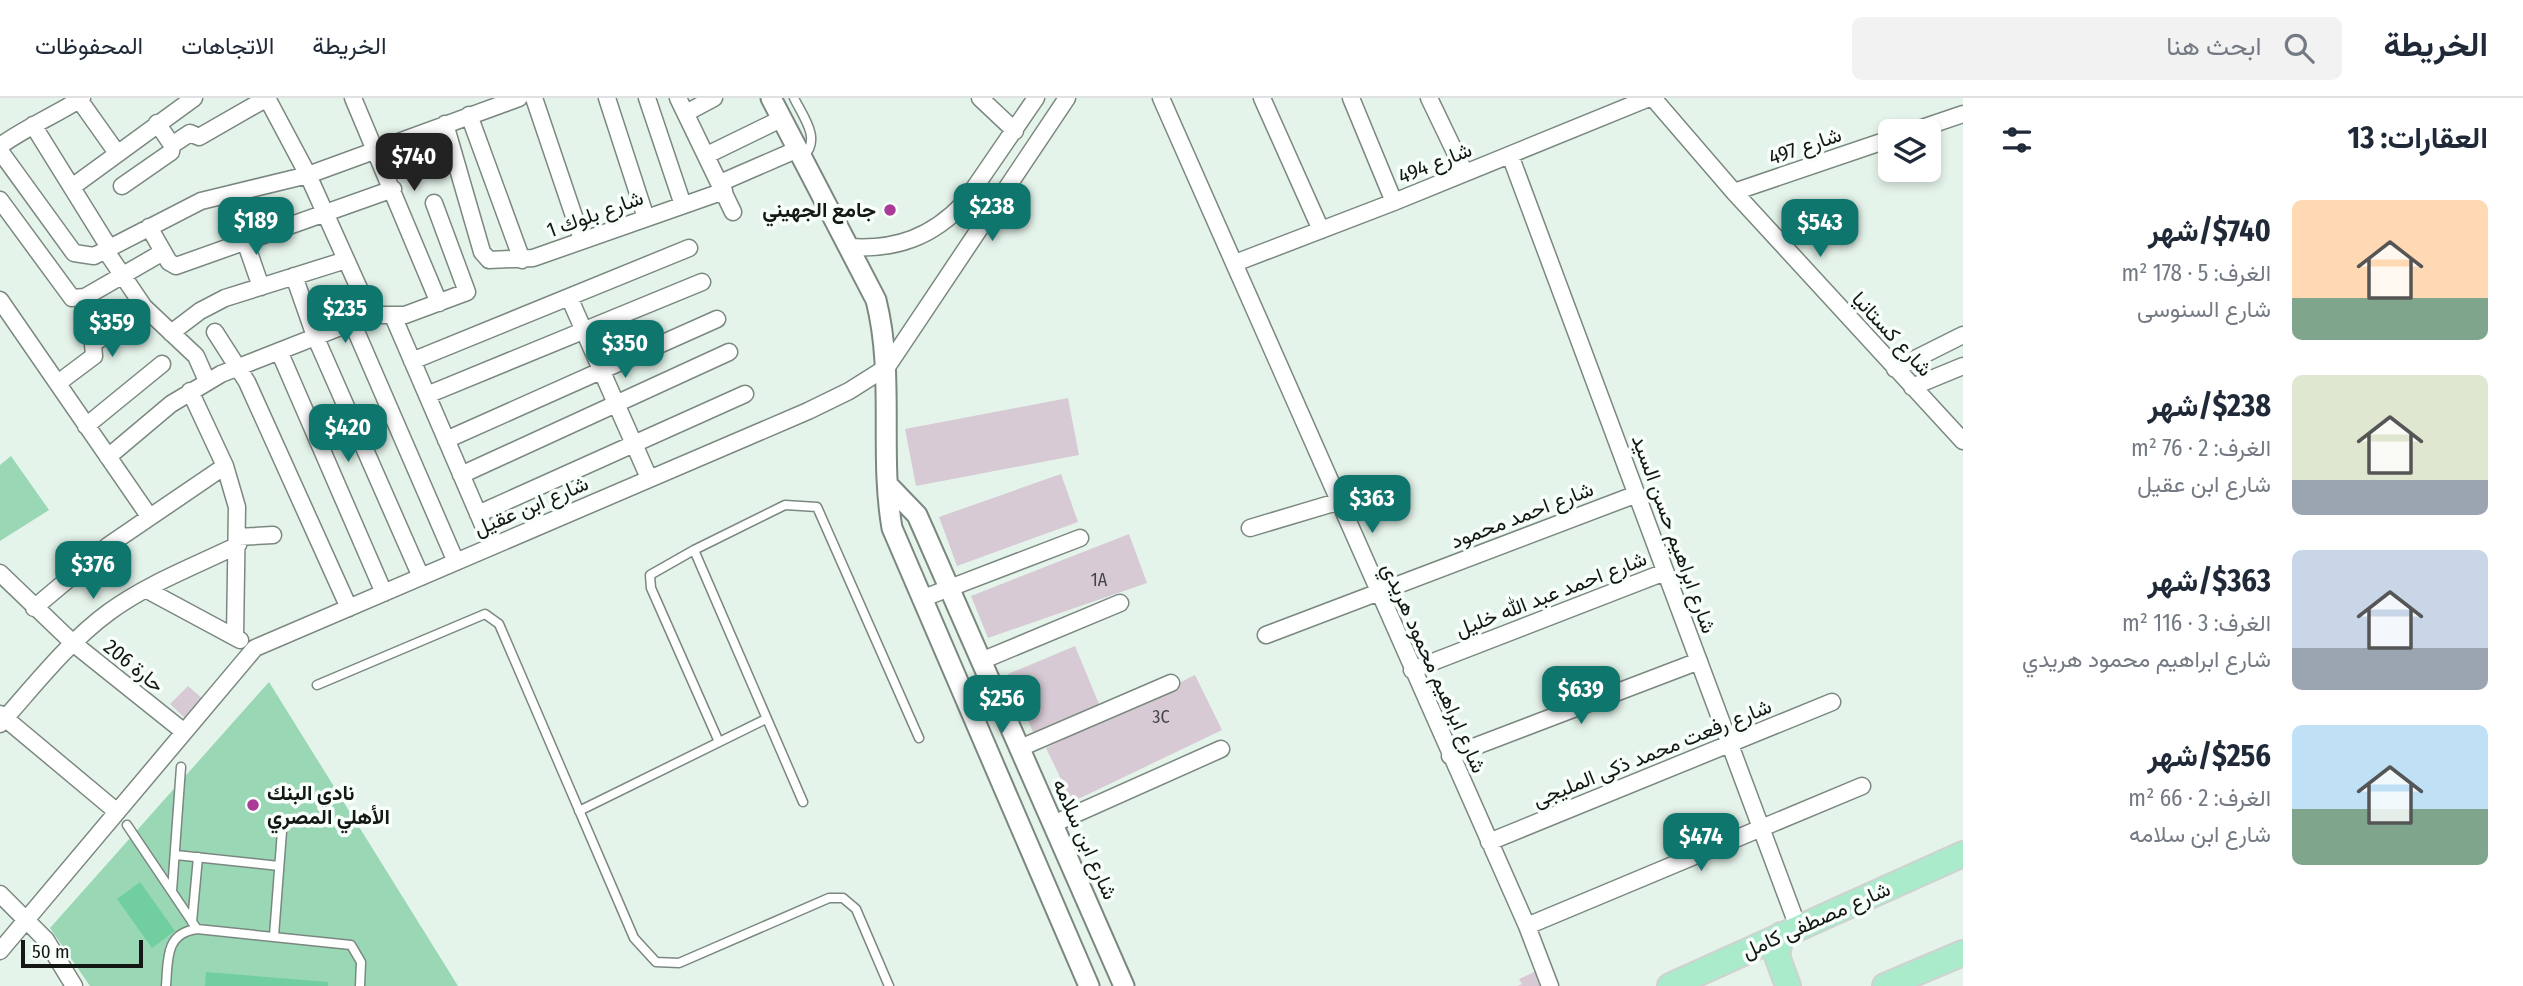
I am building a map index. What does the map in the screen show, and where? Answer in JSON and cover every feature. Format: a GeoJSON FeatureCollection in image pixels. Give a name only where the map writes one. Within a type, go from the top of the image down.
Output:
{"type":"FeatureCollection","features":[{"type":"Feature","properties":{"kind":"main road","name":"شارع مصطفى كامل"},"geometry":{"type":"LineString","coordinates":[[1670,986],[1963,854]]}},
{"type":"Feature","properties":{"kind":"main road"},"geometry":{"type":"LineString","coordinates":[[1788,986],[1777,957],[1789,931]]}},
{"type":"Feature","properties":{"kind":"main road"},"geometry":{"type":"LineString","coordinates":[[1885,986],[1963,953]]}},
{"type":"Feature","properties":{"kind":"street"},"geometry":{"type":"LineString","coordinates":[[72,187],[194,98]]}},
{"type":"Feature","properties":{"kind":"street"},"geometry":{"type":"LineString","coordinates":[[122,186],[169,155],[172,145],[190,133],[199,137],[267,98],[307,175],[371,315]]}},
{"type":"Feature","properties":{"kind":"street"},"geometry":{"type":"LineString","coordinates":[[353,98],[439,303]]}},
{"type":"Feature","properties":{"kind":"street"},"geometry":{"type":"LineString","coordinates":[[117,153],[79,99],[47,120],[33,125],[0,149],[74,253],[86,257],[108,250],[201,201],[307,175],[519,98]]}},
{"type":"Feature","properties":{"kind":"street"},"geometry":{"type":"LineString","coordinates":[[534,98],[582,240]]}},
{"type":"Feature","properties":{"kind":"street"},"geometry":{"type":"LineString","coordinates":[[607,98],[646,218]]}},
{"type":"Feature","properties":{"kind":"street"},"geometry":{"type":"LineString","coordinates":[[647,98],[683,205]]}},
{"type":"Feature","properties":{"kind":"street"},"geometry":{"type":"LineString","coordinates":[[678,98],[733,212]]}},
{"type":"Feature","properties":{"kind":"street"},"geometry":{"type":"LineString","coordinates":[[686,113],[714,98]]}},
{"type":"Feature","properties":{"kind":"street"},"geometry":{"type":"LineString","coordinates":[[980,98],[1015,131]]}},
{"type":"Feature","properties":{"kind":"street"},"geometry":{"type":"LineString","coordinates":[[850,247],[896,245],[937,228],[964,203],[1036,98]]}},
{"type":"Feature","properties":{"kind":"street","name":"شارع ابن عقيل"},"geometry":{"type":"LineString","coordinates":[[0,951],[255,648],[829,402],[887,367],[1067,98]]}},
{"type":"Feature","properties":{"kind":"street","name":"شارع ابراهيم محمود هريدي"},"geometry":{"type":"LineString","coordinates":[[1161,98],[1337,502],[1527,926],[1550,986]]}},
{"type":"Feature","properties":{"kind":"street"},"geometry":{"type":"LineString","coordinates":[[1262,98],[1321,230]]}},
{"type":"Feature","properties":{"kind":"street"},"geometry":{"type":"LineString","coordinates":[[1351,98],[1394,202]]}},
{"type":"Feature","properties":{"kind":"street"},"geometry":{"type":"LineString","coordinates":[[1429,98],[1465,173]]}},
{"type":"Feature","properties":{"kind":"street","name":"شارع 494"},"geometry":{"type":"LineString","coordinates":[[1235,263],[1651,98]]}},
{"type":"Feature","properties":{"kind":"street","name":"شارع كستانيا"},"geometry":{"type":"LineString","coordinates":[[1651,98],[1963,441]]}},
{"type":"Feature","properties":{"kind":"street"},"geometry":{"type":"LineString","coordinates":[[707,155],[775,108],[876,300],[884,333],[887,367],[886,447],[892,528],[920,599],[1089,986]]}},
{"type":"Feature","properties":{"kind":"street"},"geometry":{"type":"LineString","coordinates":[[1941,121],[1963,114]]}},
{"type":"Feature","properties":{"kind":"street"},"geometry":{"type":"LineString","coordinates":[[469,115],[522,260]]}},
{"type":"Feature","properties":{"kind":"street"},"geometry":{"type":"LineString","coordinates":[[157,123],[172,145]]}},
{"type":"Feature","properties":{"kind":"street","name":"شارع بلوك 1"},"geometry":{"type":"LineString","coordinates":[[445,124],[482,252],[489,260],[522,260],[582,240],[683,205],[798,154]]}},
{"type":"Feature","properties":{"kind":"street"},"geometry":{"type":"LineString","coordinates":[[33,125],[144,307],[196,356],[207,381]]}},
{"type":"Feature","properties":{"kind":"street","name":"شارع 497"},"geometry":{"type":"LineString","coordinates":[[1734,192],[1878,143]]}},
{"type":"Feature","properties":{"kind":"street","name":"شارع ابراهيم حسن السيد"},"geometry":{"type":"LineString","coordinates":[[1510,155],[1761,828],[1789,931]]}},
{"type":"Feature","properties":{"kind":"street"},"geometry":{"type":"LineString","coordinates":[[149,227],[163,252],[176,266],[393,189]]}},
{"type":"Feature","properties":{"kind":"street"},"geometry":{"type":"LineString","coordinates":[[0,200],[72,298],[85,297],[163,252]]}},
{"type":"Feature","properties":{"kind":"street"},"geometry":{"type":"LineString","coordinates":[[108,457],[190,391],[236,367],[371,315],[405,315],[464,294],[468,289],[434,203]]}},
{"type":"Feature","properties":{"kind":"street"},"geometry":{"type":"LineString","coordinates":[[245,241],[261,287]]}},
{"type":"Feature","properties":{"kind":"street"},"geometry":{"type":"LineString","coordinates":[[412,361],[689,247]]}},
{"type":"Feature","properties":{"kind":"street"},"geometry":{"type":"LineString","coordinates":[[171,333],[212,304],[346,260]]}},
{"type":"Feature","properties":{"kind":"street"},"geometry":{"type":"LineString","coordinates":[[294,276],[315,336],[421,577]]}},
{"type":"Feature","properties":{"kind":"street"},"geometry":{"type":"LineString","coordinates":[[427,395],[702,282]]}},
{"type":"Feature","properties":{"kind":"street"},"geometry":{"type":"LineString","coordinates":[[569,297],[649,478]]}},
{"type":"Feature","properties":{"kind":"street"},"geometry":{"type":"LineString","coordinates":[[0,300],[149,516]]}},
{"type":"Feature","properties":{"kind":"street"},"geometry":{"type":"LineString","coordinates":[[58,383],[94,356],[93,344],[144,307]]}},
{"type":"Feature","properties":{"kind":"street"},"geometry":{"type":"LineString","coordinates":[[393,316],[492,546]]}},
{"type":"Feature","properties":{"kind":"street"},"geometry":{"type":"LineString","coordinates":[[446,439],[717,319]]}},
{"type":"Feature","properties":{"kind":"street"},"geometry":{"type":"LineString","coordinates":[[352,322],[456,562]]}},
{"type":"Feature","properties":{"kind":"street"},"geometry":{"type":"LineString","coordinates":[[215,332],[251,390],[349,608]]}},
{"type":"Feature","properties":{"kind":"street"},"geometry":{"type":"LineString","coordinates":[[1895,369],[1963,335]]}},
{"type":"Feature","properties":{"kind":"street"},"geometry":{"type":"LineString","coordinates":[[279,351],[384,593]]}},
{"type":"Feature","properties":{"kind":"street"},"geometry":{"type":"LineString","coordinates":[[461,475],[729,352]]}},
{"type":"Feature","properties":{"kind":"street"},"geometry":{"type":"LineString","coordinates":[[86,426],[162,364]]}},
{"type":"Feature","properties":{"kind":"street"},"geometry":{"type":"LineString","coordinates":[[1912,387],[1963,366]]}},
{"type":"Feature","properties":{"kind":"street"},"geometry":{"type":"LineString","coordinates":[[190,391],[225,466],[237,507],[235,637]]}},
{"type":"Feature","properties":{"kind":"street"},"geometry":{"type":"LineString","coordinates":[[478,514],[745,394]]}},
{"type":"Feature","properties":{"kind":"street"},"geometry":{"type":"LineString","coordinates":[[34,608],[149,516],[225,466]]}},
{"type":"Feature","properties":{"kind":"street","name":"شارع ابن سلامه"},"geometry":{"type":"LineString","coordinates":[[890,487],[917,515],[1124,986]]}},
{"type":"Feature","properties":{"kind":"street","name":"شارع احمد محمود"},"geometry":{"type":"LineString","coordinates":[[1266,635],[1637,494]]}},
{"type":"Feature","properties":{"kind":"street"},"geometry":{"type":"LineString","coordinates":[[1250,528],[1337,502]]}},
{"type":"Feature","properties":{"kind":"street"},"geometry":{"type":"LineString","coordinates":[[116,811],[2,719],[73,643],[108,612],[238,541],[273,536]]}},
{"type":"Feature","properties":{"kind":"street"},"geometry":{"type":"LineString","coordinates":[[920,599],[1080,538]]}},
{"type":"Feature","properties":{"kind":"street","name":"شارع احمد عبد الله خليل"},"geometry":{"type":"LineString","coordinates":[[1412,670],[1665,572]]}},
{"type":"Feature","properties":{"kind":"street","name":"حارة 206"},"geometry":{"type":"LineString","coordinates":[[0,573],[73,643],[183,731]]}},
{"type":"Feature","properties":{"kind":"street"},"geometry":{"type":"LineString","coordinates":[[147,590],[255,648]]}},
{"type":"Feature","properties":{"kind":"street"},"geometry":{"type":"LineString","coordinates":[[981,661],[1120,603]]}},
{"type":"Feature","properties":{"kind":"street"},"geometry":{"type":"LineString","coordinates":[[1450,756],[1699,661]]}},
{"type":"Feature","properties":{"kind":"street"},"geometry":{"type":"LineString","coordinates":[[1020,748],[1171,683]]}},
{"type":"Feature","properties":{"kind":"street","name":"شارع رفعت محمد ذكى المليجى"},"geometry":{"type":"LineString","coordinates":[[1489,842],[1832,702]]}},
{"type":"Feature","properties":{"kind":"street"},"geometry":{"type":"LineString","coordinates":[[1053,824],[1221,749]]}},
{"type":"Feature","properties":{"kind":"street"},"geometry":{"type":"LineString","coordinates":[[1527,926],[1862,786]]}},
{"type":"Feature","properties":{"kind":"street"},"geometry":{"type":"LineString","coordinates":[[0,894],[28,918],[46,940],[74,986]]}},
{"type":"Feature","properties":{"kind":"lane"},"geometry":{"type":"LineString","coordinates":[[775,108],[795,98],[813,136],[811,147],[798,154]]}},
{"type":"Feature","properties":{"kind":"lane"},"geometry":{"type":"LineString","coordinates":[[719,742],[651,588],[650,575],[657,568],[785,505],[817,507],[919,738]]}},
{"type":"Feature","properties":{"kind":"lane"},"geometry":{"type":"LineString","coordinates":[[694,550],[803,802]]}},
{"type":"Feature","properties":{"kind":"lane"},"geometry":{"type":"LineString","coordinates":[[317,685],[485,614],[499,624],[634,938],[656,962],[679,963],[829,898],[843,898],[856,909],[889,986]]}},
{"type":"Feature","properties":{"kind":"lane"},"geometry":{"type":"LineString","coordinates":[[579,811],[766,719]]}},
{"type":"Feature","properties":{"kind":"lane"},"geometry":{"type":"LineString","coordinates":[[172,891],[181,767]]}},
{"type":"Feature","properties":{"kind":"lane"},"geometry":{"type":"LineString","coordinates":[[127,825],[194,926]]}},
{"type":"Feature","properties":{"kind":"lane"},"geometry":{"type":"LineString","coordinates":[[274,936],[282,831]]}},
{"type":"Feature","properties":{"kind":"lane"},"geometry":{"type":"LineString","coordinates":[[176,855],[279,866]]}},
{"type":"Feature","properties":{"kind":"lane"},"geometry":{"type":"LineString","coordinates":[[194,926],[198,858]]}},
{"type":"Feature","properties":{"kind":"lane"},"geometry":{"type":"LineString","coordinates":[[166,986],[171,945],[179,934],[194,926],[351,945],[361,962],[360,986]]}},
{"type":"Feature","properties":{"kind":"shaded area"},"geometry":{"type":"Polygon","coordinates":[[[11,456],[49,510],[0,541],[0,465],[11,456]]]}},
{"type":"Feature","properties":{"kind":"shaded area","name":"نادي البنك الأهلي المصري"},"geometry":{"type":"Polygon","coordinates":[[[269,682],[458,986],[90,986],[50,928],[269,682]]]}},
{"type":"Feature","properties":{"kind":"shaded area"},"geometry":{"type":"Polygon","coordinates":[[[140,882],[175,931],[152,948],[117,899],[140,882]]]}},
{"type":"Feature","properties":{"kind":"shaded area"},"geometry":{"type":"Polygon","coordinates":[[[206,972],[328,982],[328,986],[205,986],[206,972]]]}},
{"type":"Feature","properties":{"kind":"building"},"geometry":{"type":"Polygon","coordinates":[[[1068,398],[1079,455],[916,486],[905,429],[1068,398]]]}},
{"type":"Feature","properties":{"kind":"building"},"geometry":{"type":"Polygon","coordinates":[[[1061,474],[1078,522],[957,566],[939,517],[1061,474]]]}},
{"type":"Feature","properties":{"kind":"building"},"geometry":{"type":"Polygon","coordinates":[[[1129,534],[1147,583],[988,638],[971,596],[1129,534]]]}},
{"type":"Feature","properties":{"kind":"building"},"geometry":{"type":"Polygon","coordinates":[[[1075,646],[1099,704],[1033,732],[1008,674],[1075,646]]]}},
{"type":"Feature","properties":{"kind":"building"},"geometry":{"type":"Polygon","coordinates":[[[1195,675],[1222,730],[1072,802],[1046,748],[1195,675]]]}},
{"type":"Feature","properties":{"kind":"building"},"geometry":{"type":"Polygon","coordinates":[[[188,686],[204,700],[188,721],[170,704],[188,686]]]}},
{"type":"Feature","properties":{"kind":"building"},"geometry":{"type":"Polygon","coordinates":[[[1536,971],[1543,986],[1517,986],[1522,984],[1519,979],[1536,971]]]}},
{"type":"Feature","properties":{"kind":"place","name":"جامع الجهيني"},"geometry":{"type":"Point","coordinates":[890,210]}},
{"type":"Feature","properties":{"kind":"place","name":"نادي البنك الأهلي المصري"},"geometry":{"type":"Point","coordinates":[253,805]}}]}
